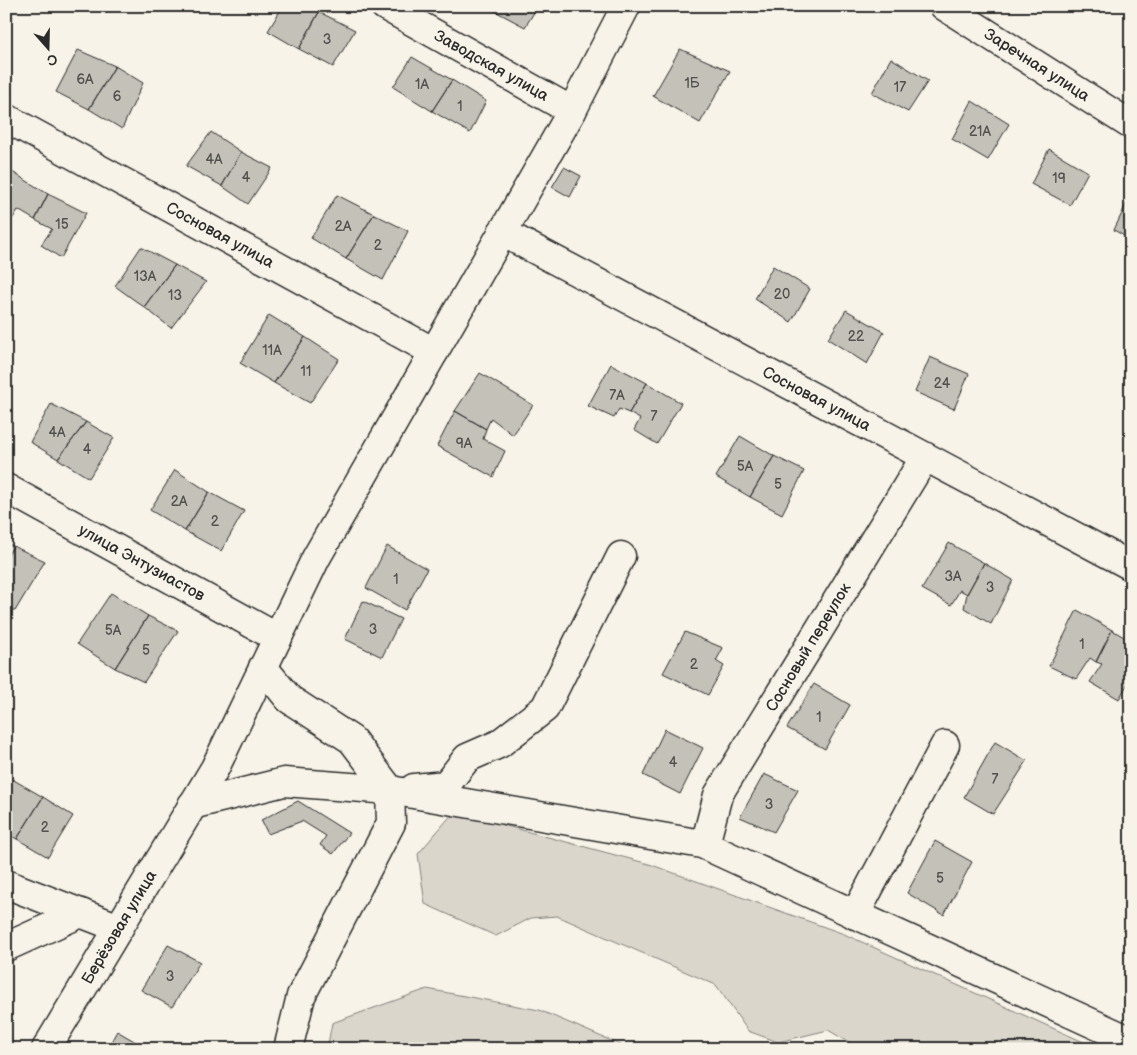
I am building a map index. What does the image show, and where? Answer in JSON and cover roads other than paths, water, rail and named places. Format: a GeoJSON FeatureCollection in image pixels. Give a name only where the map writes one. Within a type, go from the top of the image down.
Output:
{"type":"FeatureCollection","features":[{"type":"Feature","properties":{"kind":"street","name":"Заводская улица"},"geometry":{"type":"LineString","coordinates":[[385,6],[572,111]]}},
{"type":"Feature","properties":{"kind":"street","name":"Берёзовая улица"},"geometry":{"type":"LineString","coordinates":[[46,1049],[215,768],[316,558],[572,111],[626,6]]}},
{"type":"Feature","properties":{"kind":"street","name":"Заречная улица"},"geometry":{"type":"LineString","coordinates":[[944,6],[1131,125]]}},
{"type":"Feature","properties":{"kind":"street","name":"Сосновая улица"},"geometry":{"type":"LineString","coordinates":[[6,118],[434,352]]}},
{"type":"Feature","properties":{"kind":"street","name":"Сосновая улица"},"geometry":{"type":"LineString","coordinates":[[502,232],[1131,566]]}},
{"type":"Feature","properties":{"kind":"street","name":"Сосновый переулок"},"geometry":{"type":"LineString","coordinates":[[702,844],[708,833],[718,795],[926,457]]}},
{"type":"Feature","properties":{"kind":"street","name":"улица Энтузиастов"},"geometry":{"type":"LineString","coordinates":[[6,488],[278,638]]}},
{"type":"Feature","properties":{"kind":"street"},"geometry":{"type":"LineString","coordinates":[[390,790],[446,785],[467,758],[499,744],[545,708],[621,556]]}},
{"type":"Feature","properties":{"kind":"street"},"geometry":{"type":"LineString","coordinates":[[264,667],[289,699],[352,740],[390,790],[391,823],[301,996],[288,1049]]}},
{"type":"Feature","properties":{"kind":"street"},"geometry":{"type":"LineString","coordinates":[[855,915],[945,745]]}},
{"type":"Feature","properties":{"kind":"street"},"geometry":{"type":"LineString","coordinates":[[192,805],[284,782],[390,790],[702,844],[1131,1041]]}},
{"type":"Feature","properties":{"kind":"street"},"geometry":{"type":"LineString","coordinates":[[6,884],[118,928]]}},
{"type":"Feature","properties":{"kind":"street"},"geometry":{"type":"LineString","coordinates":[[6,947],[81,913]]}}]}
